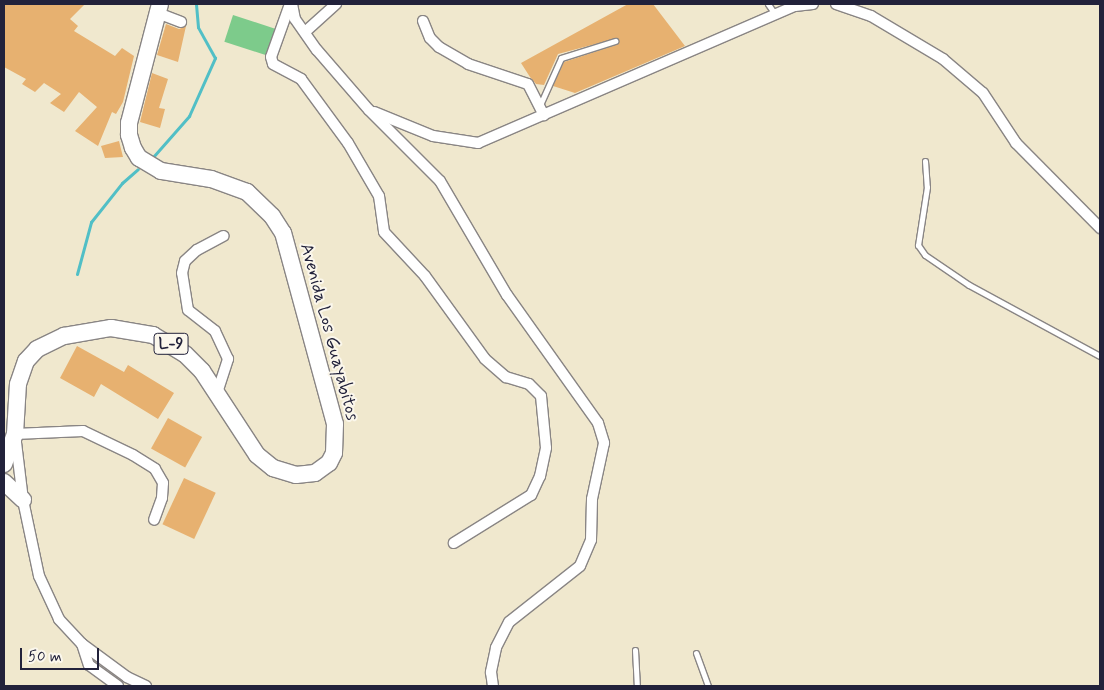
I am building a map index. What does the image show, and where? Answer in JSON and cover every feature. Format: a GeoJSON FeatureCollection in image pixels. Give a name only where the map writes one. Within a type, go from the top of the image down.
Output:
{"type":"FeatureCollection","features":[{"type":"Feature","properties":{"kind":"main road","name":"Avenida Los Guayabitos"},"geometry":{"type":"LineString","coordinates":[[4,464],[15,434],[18,384],[26,361],[45,344],[75,332],[111,328],[153,335],[185,354],[217,393],[253,448],[273,468],[296,475],[309,474],[320,470],[332,458],[335,424],[308,334],[282,233],[272,216],[247,192],[211,179],[161,171],[139,158],[133,148],[129,122],[156,7]]}},
{"type":"Feature","properties":{"kind":"main road"},"geometry":{"type":"LineString","coordinates":[[4,482],[23,500]]}},
{"type":"Feature","properties":{"kind":"street"},"geometry":{"type":"LineString","coordinates":[[291,4],[295,19],[369,110],[440,180],[507,295],[598,423],[604,443],[592,499],[592,540],[580,566],[509,622],[496,648],[491,672],[493,686]]}},
{"type":"Feature","properties":{"kind":"street"},"geometry":{"type":"LineString","coordinates":[[291,4],[271,57],[273,64],[301,79],[348,143],[379,196],[384,232],[426,276],[485,359],[506,377],[529,384],[541,396],[546,448],[540,476],[531,495],[454,543]]}},
{"type":"Feature","properties":{"kind":"street"},"geometry":{"type":"LineString","coordinates":[[305,32],[336,4]]}},
{"type":"Feature","properties":{"kind":"street"},"geometry":{"type":"LineString","coordinates":[[369,110],[433,136],[478,143],[542,110],[796,6],[813,4]]}},
{"type":"Feature","properties":{"kind":"street"},"geometry":{"type":"LineString","coordinates":[[836,4],[870,16],[942,59],[983,93],[1016,143],[1100,228]]}},
{"type":"Feature","properties":{"kind":"street"},"geometry":{"type":"LineString","coordinates":[[156,7],[181,22]]}},
{"type":"Feature","properties":{"kind":"street"},"geometry":{"type":"LineString","coordinates":[[423,21],[430,38],[439,47],[468,64],[528,84],[542,110]]}},
{"type":"Feature","properties":{"kind":"street"},"geometry":{"type":"LineString","coordinates":[[217,393],[228,359],[215,331],[188,310],[182,272],[186,261],[197,250],[223,236]]}},
{"type":"Feature","properties":{"kind":"street"},"geometry":{"type":"LineString","coordinates":[[146,686],[127,677],[82,644],[60,619],[40,576],[23,500],[15,434],[83,431],[133,455],[155,469],[163,482],[162,498],[154,520]]}},
{"type":"Feature","properties":{"kind":"street"},"geometry":{"type":"LineString","coordinates":[[82,644],[89,665],[118,686]]}},
{"type":"Feature","properties":{"kind":"lane"},"geometry":{"type":"LineString","coordinates":[[768,4],[775,15]]}},
{"type":"Feature","properties":{"kind":"lane"},"geometry":{"type":"LineString","coordinates":[[542,110],[561,58],[615,41]]}},
{"type":"Feature","properties":{"kind":"lane"},"geometry":{"type":"LineString","coordinates":[[925,161],[927,186],[918,245],[926,256],[969,285],[1100,356]]}},
{"type":"Feature","properties":{"kind":"lane"},"geometry":{"type":"LineString","coordinates":[[635,650],[637,686]]}},
{"type":"Feature","properties":{"kind":"lane"},"geometry":{"type":"LineString","coordinates":[[696,653],[708,686]]}},
{"type":"Feature","properties":{"kind":"green space"},"geometry":{"type":"Polygon","coordinates":[[[233,15],[280,30],[271,57],[224,42],[233,15]]]}},
{"type":"Feature","properties":{"kind":"building"},"geometry":{"type":"Polygon","coordinates":[[[4,4],[85,4],[70,19],[78,26],[74,31],[115,56],[122,48],[134,56],[123,102],[116,114],[112,112],[98,146],[75,131],[97,107],[79,92],[64,112],[50,103],[61,94],[44,83],[35,92],[22,84],[26,79],[4,67],[4,4]]]}},
{"type":"Feature","properties":{"kind":"building"},"geometry":{"type":"Polygon","coordinates":[[[628,4],[653,4],[685,46],[575,93],[553,86],[564,62],[616,45],[618,38],[558,54],[544,85],[536,84],[530,77],[521,63],[628,4]]]}},
{"type":"Feature","properties":{"kind":"building"},"geometry":{"type":"Polygon","coordinates":[[[166,24],[179,29],[186,26],[178,62],[157,55],[166,24]]]}},
{"type":"Feature","properties":{"kind":"building"},"geometry":{"type":"Polygon","coordinates":[[[152,73],[168,79],[159,108],[165,109],[160,128],[140,122],[152,73]]]}},
{"type":"Feature","properties":{"kind":"building"},"geometry":{"type":"Polygon","coordinates":[[[119,141],[123,157],[105,158],[101,146],[119,141]]]}},
{"type":"Feature","properties":{"kind":"building"},"geometry":{"type":"Polygon","coordinates":[[[77,346],[124,372],[128,365],[174,393],[158,419],[101,384],[94,397],[60,378],[77,346]]]}},
{"type":"Feature","properties":{"kind":"building"},"geometry":{"type":"Polygon","coordinates":[[[168,418],[202,437],[185,468],[151,449],[168,418]]]}},
{"type":"Feature","properties":{"kind":"building"},"geometry":{"type":"Polygon","coordinates":[[[184,478],[216,493],[194,539],[162,524],[184,478]]]}},
{"type":"Feature","properties":{"kind":"waterway"},"geometry":{"type":"LineString","coordinates":[[153,157],[189,116],[215,58],[198,27],[196,4]]}},
{"type":"Feature","properties":{"kind":"waterway"},"geometry":{"type":"LineString","coordinates":[[77,274],[91,222],[122,183],[138,169]]}}]}
